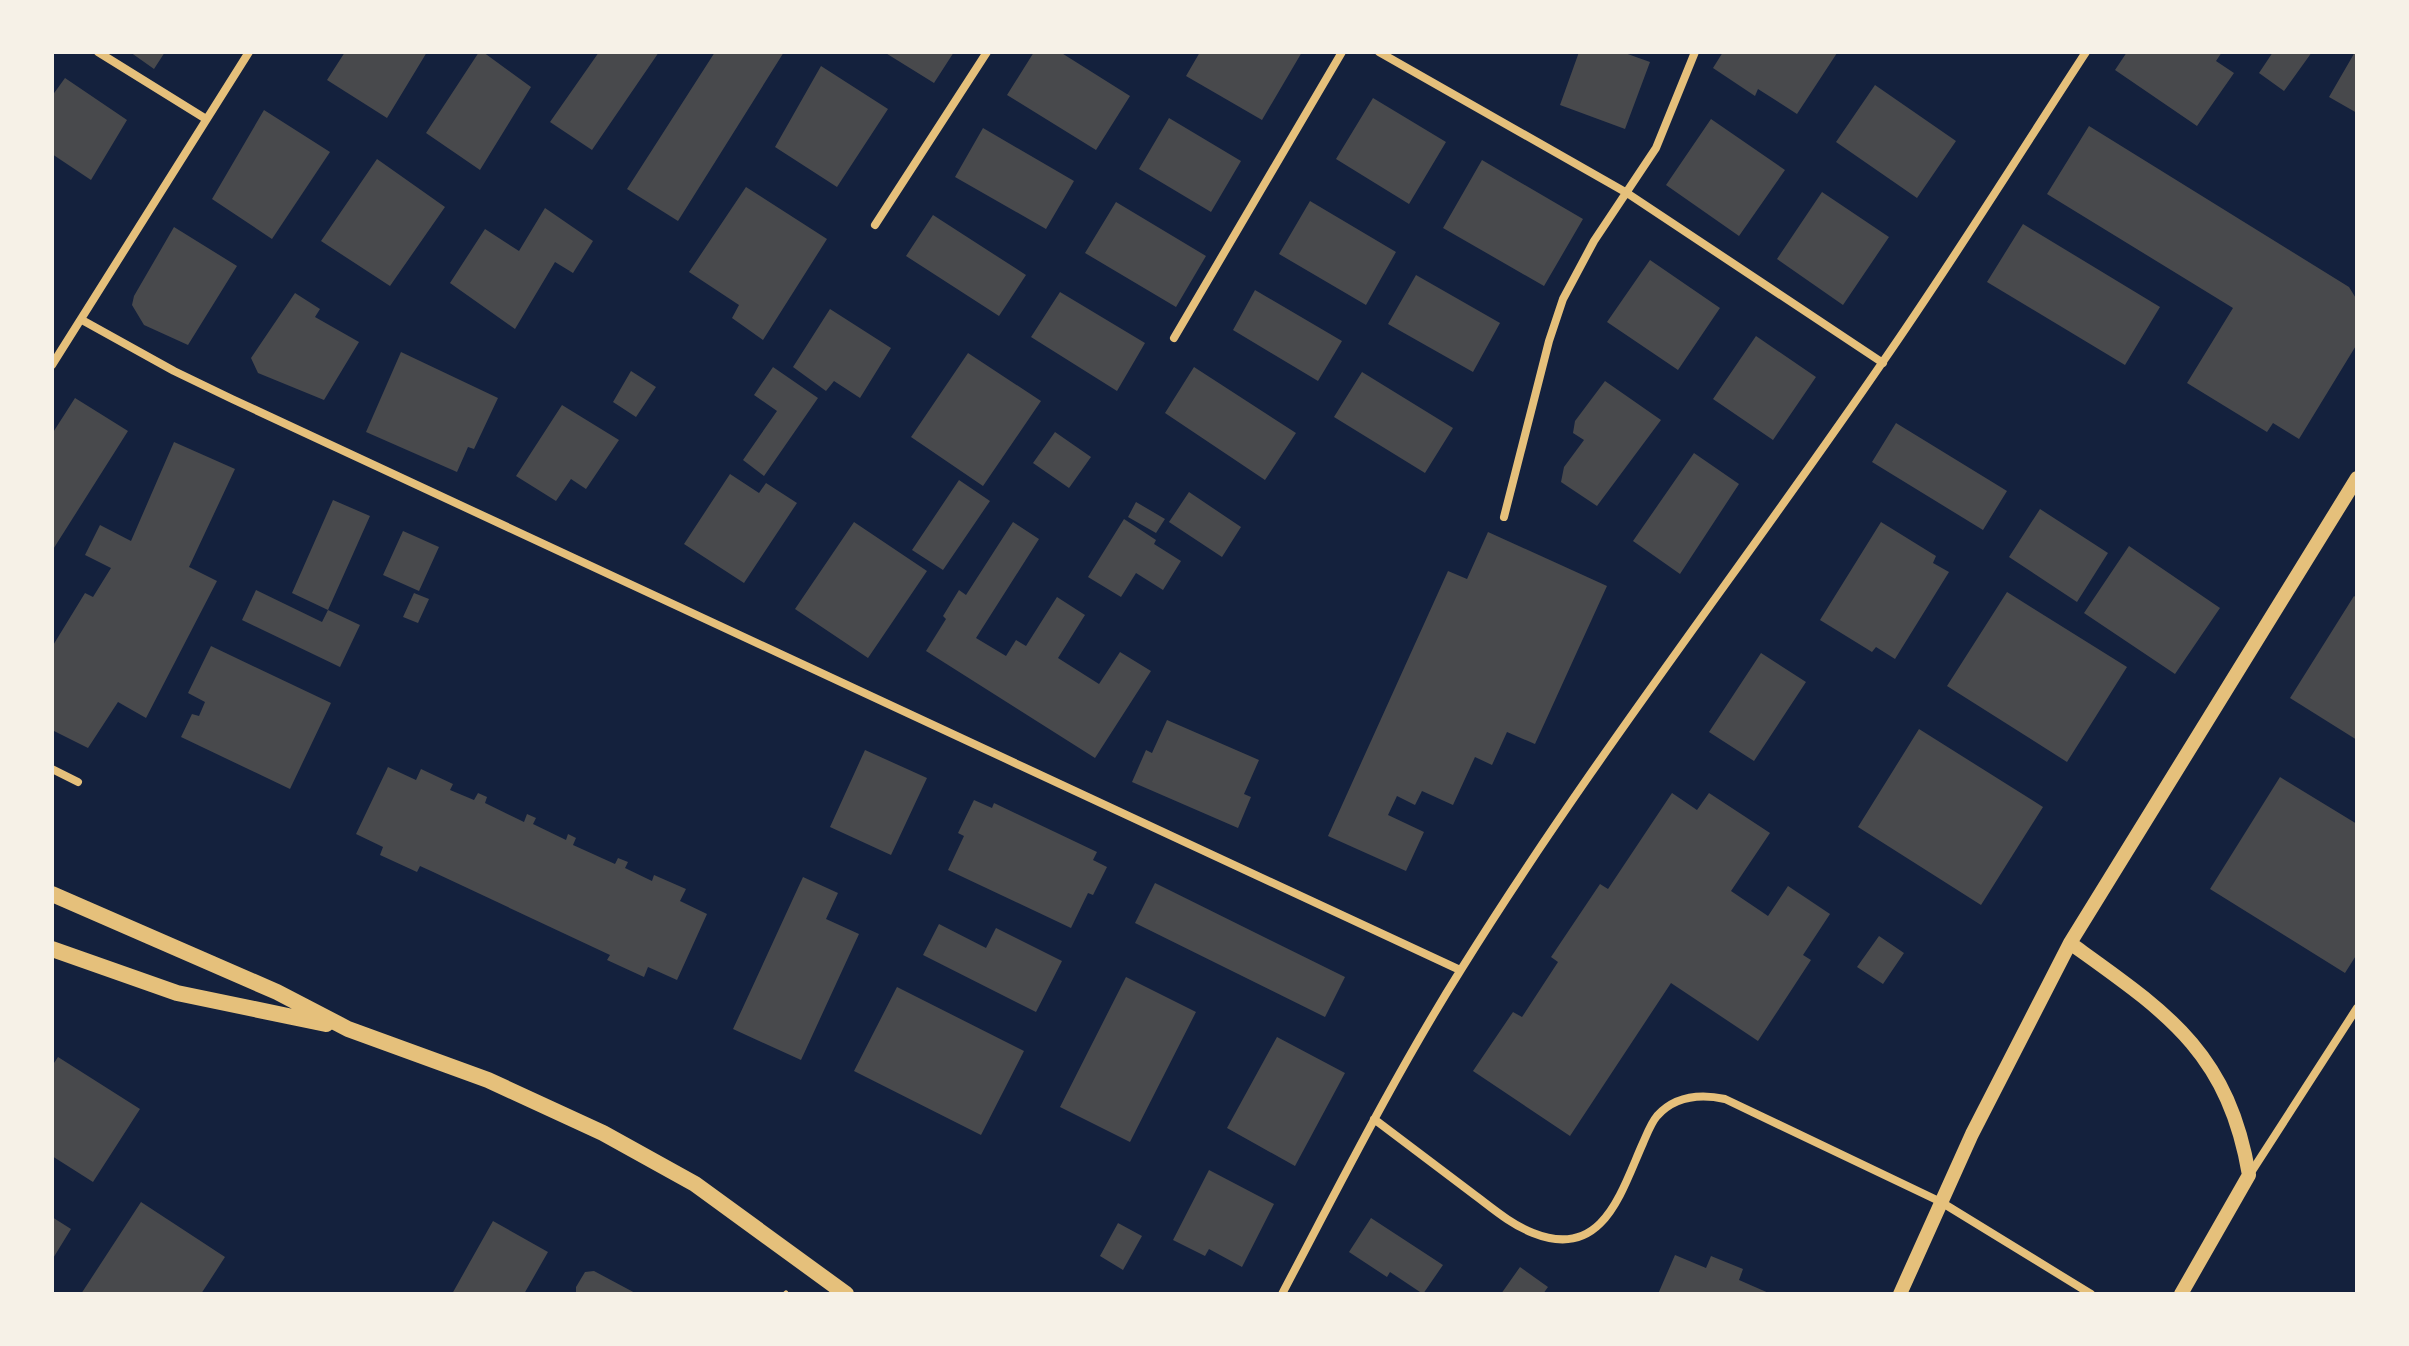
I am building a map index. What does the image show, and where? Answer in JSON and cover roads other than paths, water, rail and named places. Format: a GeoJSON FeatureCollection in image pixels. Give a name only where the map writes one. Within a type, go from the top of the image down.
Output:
{"type":"FeatureCollection","features":[{"type":"Feature","properties":{"kind":"main road"},"geometry":{"type":"LineString","coordinates":[[52,894],[277,992],[348,1029],[488,1080],[629,1146],[733,1209],[846,1294]]}},
{"type":"Feature","properties":{"kind":"main road"},"geometry":{"type":"LineString","coordinates":[[52,949],[177,993],[348,1029]]}},
{"type":"Feature","properties":{"kind":"street"},"geometry":{"type":"LineString","coordinates":[[98,52],[206,119]]}},
{"type":"Feature","properties":{"kind":"street"},"geometry":{"type":"LineString","coordinates":[[54,358],[82,320],[249,52]]}},
{"type":"Feature","properties":{"kind":"street"},"geometry":{"type":"LineString","coordinates":[[875,225],[987,52]]}},
{"type":"Feature","properties":{"kind":"street"},"geometry":{"type":"LineString","coordinates":[[1174,338],[1342,52]]}},
{"type":"Feature","properties":{"kind":"street"},"geometry":{"type":"LineString","coordinates":[[1379,52],[1627,193],[1883,363]]}},
{"type":"Feature","properties":{"kind":"street"},"geometry":{"type":"LineString","coordinates":[[1504,517],[1554,324],[1581,262],[1656,148],[1695,52]]}},
{"type":"Feature","properties":{"kind":"street"},"geometry":{"type":"LineString","coordinates":[[1282,1294],[1374,1119],[1460,970],[1585,779],[1883,363],[2086,52]]}},
{"type":"Feature","properties":{"kind":"street"},"geometry":{"type":"LineString","coordinates":[[82,320],[174,371],[246,406],[1460,970]]}},
{"type":"Feature","properties":{"kind":"street"},"geometry":{"type":"LineString","coordinates":[[1900,1294],[1972,1134],[2070,943],[2357,478]]}},
{"type":"Feature","properties":{"kind":"street"},"geometry":{"type":"LineString","coordinates":[[52,769],[78,782]]}},
{"type":"Feature","properties":{"kind":"street"},"geometry":{"type":"LineString","coordinates":[[2070,943],[2156,1007],[2201,1052],[2235,1116],[2249,1175]]}},
{"type":"Feature","properties":{"kind":"street"},"geometry":{"type":"LineString","coordinates":[[2181,1294],[2249,1175],[2357,1008]]}},
{"type":"Feature","properties":{"kind":"street"},"geometry":{"type":"LineString","coordinates":[[1374,1119],[1512,1222],[1531,1232],[1557,1239],[1575,1239],[1603,1222],[1612,1211],[1655,1118],[1678,1101],[1705,1095],[1742,1105],[1941,1202],[2091,1294]]}}]}
